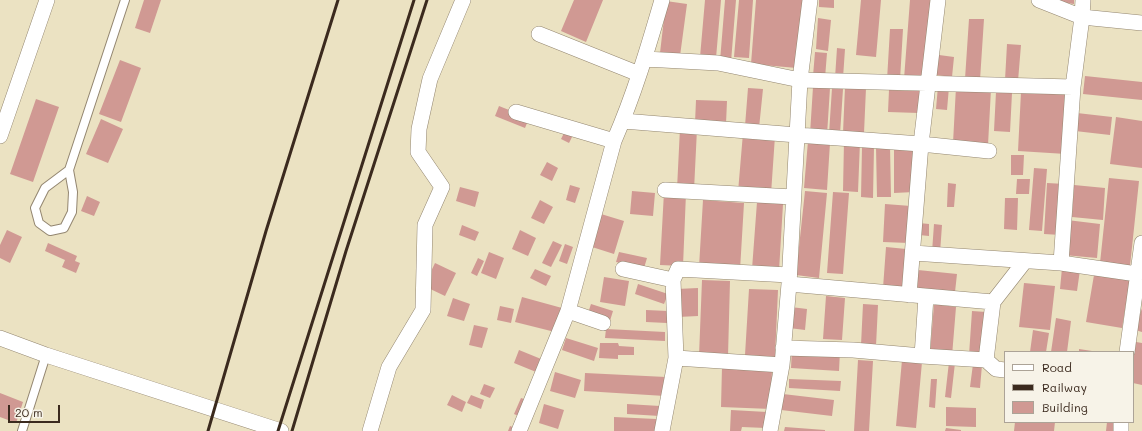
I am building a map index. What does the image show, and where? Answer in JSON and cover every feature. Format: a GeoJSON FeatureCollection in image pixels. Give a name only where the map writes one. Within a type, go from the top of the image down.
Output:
{"type":"FeatureCollection","features":[{"type":"Feature","properties":{"kind":"street"},"geometry":{"type":"LineString","coordinates":[[0,136],[47,0]]}},
{"type":"Feature","properties":{"kind":"street"},"geometry":{"type":"LineString","coordinates":[[370,431],[389,367],[423,310],[425,225],[442,187],[418,152],[419,128],[430,79],[463,0]]}},
{"type":"Feature","properties":{"kind":"street"},"geometry":{"type":"LineString","coordinates":[[520,431],[568,311],[614,141],[623,121],[645,59],[662,0]]}},
{"type":"Feature","properties":{"kind":"street"},"geometry":{"type":"LineString","coordinates":[[770,431],[782,365],[789,280],[800,80],[810,0]]}},
{"type":"Feature","properties":{"kind":"street"},"geometry":{"type":"LineString","coordinates":[[909,295],[921,144],[938,0]]}},
{"type":"Feature","properties":{"kind":"street"},"geometry":{"type":"LineString","coordinates":[[1039,0],[1082,17],[1142,23]]}},
{"type":"Feature","properties":{"kind":"street"},"geometry":{"type":"LineString","coordinates":[[1061,262],[1073,87],[1083,0]]}},
{"type":"Feature","properties":{"kind":"street"},"geometry":{"type":"LineString","coordinates":[[539,34],[639,74]]}},
{"type":"Feature","properties":{"kind":"street"},"geometry":{"type":"LineString","coordinates":[[645,59],[718,63],[800,80],[1073,87]]}},
{"type":"Feature","properties":{"kind":"street"},"geometry":{"type":"LineString","coordinates":[[516,112],[614,141]]}},
{"type":"Feature","properties":{"kind":"street"},"geometry":{"type":"LineString","coordinates":[[623,121],[921,144],[988,151]]}},
{"type":"Feature","properties":{"kind":"street"},"geometry":{"type":"LineString","coordinates":[[665,190],[793,197]]}},
{"type":"Feature","properties":{"kind":"street"},"geometry":{"type":"LineString","coordinates":[[1127,351],[1142,243]]}},
{"type":"Feature","properties":{"kind":"street"},"geometry":{"type":"LineString","coordinates":[[913,253],[1061,262],[1137,274]]}},
{"type":"Feature","properties":{"kind":"street"},"geometry":{"type":"LineString","coordinates":[[986,360],[993,302],[1025,261]]}},
{"type":"Feature","properties":{"kind":"street"},"geometry":{"type":"LineString","coordinates":[[623,269],[673,280]]}},
{"type":"Feature","properties":{"kind":"street"},"geometry":{"type":"LineString","coordinates":[[662,431],[676,358],[673,280],[678,269],[789,280],[909,295],[993,302]]}},
{"type":"Feature","properties":{"kind":"street"},"geometry":{"type":"LineString","coordinates":[[922,356],[926,296]]}},
{"type":"Feature","properties":{"kind":"street"},"geometry":{"type":"LineString","coordinates":[[568,311],[603,323]]}},
{"type":"Feature","properties":{"kind":"street"},"geometry":{"type":"LineString","coordinates":[[0,338],[46,355],[281,431]]}},
{"type":"Feature","properties":{"kind":"street"},"geometry":{"type":"LineString","coordinates":[[783,348],[853,350],[986,360],[996,369],[1004,370]]}},
{"type":"Feature","properties":{"kind":"street"},"geometry":{"type":"LineString","coordinates":[[676,358],[782,365]]}},
{"type":"Feature","properties":{"kind":"lane"},"geometry":{"type":"LineString","coordinates":[[69,170],[45,188],[35,208],[39,223],[50,231],[64,228],[72,212],[73,192],[69,170],[125,0]]}},
{"type":"Feature","properties":{"kind":"lane"},"geometry":{"type":"LineString","coordinates":[[22,431],[46,355]]}},
{"type":"Feature","properties":{"kind":"building"},"geometry":{"type":"Polygon","coordinates":[[[144,0],[161,0],[150,33],[135,28],[144,0]]]}},
{"type":"Feature","properties":{"kind":"building"},"geometry":{"type":"Polygon","coordinates":[[[574,0],[603,0],[586,42],[561,31],[574,0]]]}},
{"type":"Feature","properties":{"kind":"building"},"geometry":{"type":"Polygon","coordinates":[[[705,0],[721,0],[716,58],[700,57],[705,0]]]}},
{"type":"Feature","properties":{"kind":"building"},"geometry":{"type":"Polygon","coordinates":[[[725,0],[736,0],[731,62],[720,61],[725,0]]]}},
{"type":"Feature","properties":{"kind":"building"},"geometry":{"type":"Polygon","coordinates":[[[739,0],[753,0],[749,58],[734,57],[739,0]]]}},
{"type":"Feature","properties":{"kind":"building"},"geometry":{"type":"Polygon","coordinates":[[[756,0],[803,0],[797,68],[751,64],[756,0]]]}},
{"type":"Feature","properties":{"kind":"building"},"geometry":{"type":"Polygon","coordinates":[[[819,0],[834,0],[834,8],[819,7],[819,0]]]}},
{"type":"Feature","properties":{"kind":"building"},"geometry":{"type":"Polygon","coordinates":[[[861,0],[881,0],[876,57],[856,55],[861,0]]]}},
{"type":"Feature","properties":{"kind":"building"},"geometry":{"type":"Polygon","coordinates":[[[910,0],[931,0],[924,81],[904,79],[910,0]]]}},
{"type":"Feature","properties":{"kind":"building"},"geometry":{"type":"Polygon","coordinates":[[[1074,0],[1074,4],[1053,1],[1074,0]]]}},
{"type":"Feature","properties":{"kind":"building"},"geometry":{"type":"Polygon","coordinates":[[[666,1],[687,4],[680,56],[660,53],[666,1]]]}},
{"type":"Feature","properties":{"kind":"building"},"geometry":{"type":"Polygon","coordinates":[[[818,18],[831,20],[828,51],[816,49],[818,18]]]}},
{"type":"Feature","properties":{"kind":"building"},"geometry":{"type":"Polygon","coordinates":[[[969,19],[984,19],[980,80],[965,79],[969,19]]]}},
{"type":"Feature","properties":{"kind":"building"},"geometry":{"type":"Polygon","coordinates":[[[890,29],[903,29],[900,80],[887,80],[890,29]]]}},
{"type":"Feature","properties":{"kind":"building"},"geometry":{"type":"Polygon","coordinates":[[[1007,44],[1021,45],[1018,81],[1005,80],[1007,44]]]}},
{"type":"Feature","properties":{"kind":"building"},"geometry":{"type":"Polygon","coordinates":[[[837,48],[845,49],[843,78],[835,78],[837,48]]]}},
{"type":"Feature","properties":{"kind":"building"},"geometry":{"type":"Polygon","coordinates":[[[815,52],[827,53],[825,78],[813,76],[815,52]]]}},
{"type":"Feature","properties":{"kind":"building"},"geometry":{"type":"Polygon","coordinates":[[[939,55],[954,57],[952,77],[936,75],[939,55]]]}},
{"type":"Feature","properties":{"kind":"building"},"geometry":{"type":"Polygon","coordinates":[[[120,60],[141,68],[121,122],[99,114],[120,60]]]}},
{"type":"Feature","properties":{"kind":"building"},"geometry":{"type":"Polygon","coordinates":[[[1085,76],[1142,82],[1142,100],[1083,94],[1085,76]]]}},
{"type":"Feature","properties":{"kind":"building"},"geometry":{"type":"Polygon","coordinates":[[[938,86],[949,87],[947,110],[936,109],[938,86]]]}},
{"type":"Feature","properties":{"kind":"building"},"geometry":{"type":"Polygon","coordinates":[[[813,87],[830,88],[827,135],[810,134],[813,87]]]}},
{"type":"Feature","properties":{"kind":"building"},"geometry":{"type":"Polygon","coordinates":[[[845,87],[866,88],[864,133],[843,133],[845,87]]]}},
{"type":"Feature","properties":{"kind":"building"},"geometry":{"type":"Polygon","coordinates":[[[956,87],[991,89],[988,145],[953,143],[956,87]]]}},
{"type":"Feature","properties":{"kind":"building"},"geometry":{"type":"Polygon","coordinates":[[[748,88],[763,89],[759,128],[745,126],[748,88]]]}},
{"type":"Feature","properties":{"kind":"building"},"geometry":{"type":"Polygon","coordinates":[[[832,88],[843,89],[840,134],[829,134],[832,88]]]}},
{"type":"Feature","properties":{"kind":"building"},"geometry":{"type":"Polygon","coordinates":[[[889,90],[920,91],[919,113],[888,112],[889,90]]]}},
{"type":"Feature","properties":{"kind":"building"},"geometry":{"type":"Polygon","coordinates":[[[996,92],[1012,93],[1010,132],[994,131],[996,92]]]}},
{"type":"Feature","properties":{"kind":"building"},"geometry":{"type":"Polygon","coordinates":[[[1021,92],[1069,95],[1066,154],[1018,151],[1021,92]]]}},
{"type":"Feature","properties":{"kind":"building"},"geometry":{"type":"Polygon","coordinates":[[[36,99],[59,107],[33,182],[10,174],[36,99]]]}},
{"type":"Feature","properties":{"kind":"building"},"geometry":{"type":"Polygon","coordinates":[[[696,100],[727,101],[726,124],[695,123],[696,100]]]}},
{"type":"Feature","properties":{"kind":"building"},"geometry":{"type":"Polygon","coordinates":[[[499,106],[529,118],[525,128],[495,116],[499,106]]]}},
{"type":"Feature","properties":{"kind":"building"},"geometry":{"type":"Polygon","coordinates":[[[1077,113],[1112,117],[1110,135],[1075,131],[1077,113]]]}},
{"type":"Feature","properties":{"kind":"building"},"geometry":{"type":"Polygon","coordinates":[[[1116,117],[1142,121],[1142,168],[1110,164],[1116,117]]]}},
{"type":"Feature","properties":{"kind":"building"},"geometry":{"type":"Polygon","coordinates":[[[101,119],[123,129],[108,163],[86,154],[101,119]]]}},
{"type":"Feature","properties":{"kind":"building"},"geometry":{"type":"Polygon","coordinates":[[[680,128],[697,129],[694,190],[677,189],[680,128]]]}},
{"type":"Feature","properties":{"kind":"building"},"geometry":{"type":"Polygon","coordinates":[[[566,129],[574,133],[569,143],[561,139],[566,129]]]}},
{"type":"Feature","properties":{"kind":"building"},"geometry":{"type":"Polygon","coordinates":[[[743,133],[775,136],[771,194],[738,192],[743,133]]]}},
{"type":"Feature","properties":{"kind":"building"},"geometry":{"type":"Polygon","coordinates":[[[808,141],[830,143],[827,190],[804,188],[808,141]]]}},
{"type":"Feature","properties":{"kind":"building"},"geometry":{"type":"Polygon","coordinates":[[[844,141],[860,142],[858,192],[843,191],[844,141]]]}},
{"type":"Feature","properties":{"kind":"building"},"geometry":{"type":"Polygon","coordinates":[[[890,146],[891,197],[877,197],[876,147],[890,146]]]}},
{"type":"Feature","properties":{"kind":"building"},"geometry":{"type":"Polygon","coordinates":[[[862,147],[874,147],[873,198],[861,197],[862,147]]]}},
{"type":"Feature","properties":{"kind":"building"},"geometry":{"type":"Polygon","coordinates":[[[894,148],[914,148],[914,192],[894,193],[894,148]]]}},
{"type":"Feature","properties":{"kind":"building"},"geometry":{"type":"Polygon","coordinates":[[[1011,155],[1024,155],[1023,175],[1011,175],[1011,155]]]}},
{"type":"Feature","properties":{"kind":"building"},"geometry":{"type":"Polygon","coordinates":[[[547,162],[558,168],[552,181],[540,175],[547,162]]]}},
{"type":"Feature","properties":{"kind":"building"},"geometry":{"type":"Polygon","coordinates":[[[1034,168],[1047,169],[1042,231],[1029,230],[1034,168]]]}},
{"type":"Feature","properties":{"kind":"building"},"geometry":{"type":"Polygon","coordinates":[[[1109,178],[1139,181],[1130,266],[1100,263],[1109,178]]]}},
{"type":"Feature","properties":{"kind":"building"},"geometry":{"type":"Polygon","coordinates":[[[1017,179],[1030,179],[1029,194],[1016,194],[1017,179]]]}},
{"type":"Feature","properties":{"kind":"building"},"geometry":{"type":"Polygon","coordinates":[[[948,183],[956,184],[954,207],[947,207],[948,183]]]}},
{"type":"Feature","properties":{"kind":"building"},"geometry":{"type":"Polygon","coordinates":[[[1047,183],[1065,184],[1061,235],[1044,234],[1047,183]]]}},
{"type":"Feature","properties":{"kind":"building"},"geometry":{"type":"Polygon","coordinates":[[[570,185],[580,188],[575,203],[566,200],[570,185]]]}},
{"type":"Feature","properties":{"kind":"building"},"geometry":{"type":"Polygon","coordinates":[[[1074,185],[1105,188],[1103,220],[1072,217],[1074,185]]]}},
{"type":"Feature","properties":{"kind":"building"},"geometry":{"type":"Polygon","coordinates":[[[460,187],[479,192],[475,207],[456,201],[460,187]]]}},
{"type":"Feature","properties":{"kind":"building"},"geometry":{"type":"Polygon","coordinates":[[[632,191],[655,193],[653,216],[630,214],[632,191]]]}},
{"type":"Feature","properties":{"kind":"building"},"geometry":{"type":"Polygon","coordinates":[[[805,191],[827,193],[819,278],[796,275],[805,191]]]}},
{"type":"Feature","properties":{"kind":"building"},"geometry":{"type":"Polygon","coordinates":[[[664,192],[686,193],[683,266],[660,265],[664,192]]]}},
{"type":"Feature","properties":{"kind":"building"},"geometry":{"type":"Polygon","coordinates":[[[833,192],[849,193],[843,274],[827,273],[833,192]]]}},
{"type":"Feature","properties":{"kind":"building"},"geometry":{"type":"Polygon","coordinates":[[[87,196],[100,202],[94,216],[81,211],[87,196]]]}},
{"type":"Feature","properties":{"kind":"building"},"geometry":{"type":"Polygon","coordinates":[[[1005,198],[1018,198],[1017,230],[1004,229],[1005,198]]]}},
{"type":"Feature","properties":{"kind":"building"},"geometry":{"type":"Polygon","coordinates":[[[540,200],[553,207],[544,224],[531,218],[540,200]]]}},
{"type":"Feature","properties":{"kind":"building"},"geometry":{"type":"Polygon","coordinates":[[[703,200],[744,203],[740,270],[699,267],[703,200]]]}},
{"type":"Feature","properties":{"kind":"building"},"geometry":{"type":"Polygon","coordinates":[[[757,202],[783,204],[779,271],[752,269],[757,202]]]}},
{"type":"Feature","properties":{"kind":"building"},"geometry":{"type":"Polygon","coordinates":[[[885,204],[911,206],[909,243],[883,242],[885,204]]]}},
{"type":"Feature","properties":{"kind":"building"},"geometry":{"type":"Polygon","coordinates":[[[601,214],[624,221],[614,254],[592,247],[601,214]]]}},
{"type":"Feature","properties":{"kind":"building"},"geometry":{"type":"Polygon","coordinates":[[[1067,220],[1100,224],[1097,258],[1064,255],[1067,220]]]}},
{"type":"Feature","properties":{"kind":"building"},"geometry":{"type":"Polygon","coordinates":[[[919,223],[929,224],[929,236],[919,235],[919,223]]]}},
{"type":"Feature","properties":{"kind":"building"},"geometry":{"type":"Polygon","coordinates":[[[934,224],[942,225],[940,253],[932,252],[934,224]]]}},
{"type":"Feature","properties":{"kind":"building"},"geometry":{"type":"Polygon","coordinates":[[[462,225],[479,232],[475,241],[459,235],[462,225]]]}},
{"type":"Feature","properties":{"kind":"building"},"geometry":{"type":"Polygon","coordinates":[[[7,230],[22,237],[10,263],[0,258],[0,245],[7,230]]]}},
{"type":"Feature","properties":{"kind":"building"},"geometry":{"type":"Polygon","coordinates":[[[520,230],[536,238],[528,256],[512,249],[520,230]]]}},
{"type":"Feature","properties":{"kind":"building"},"geometry":{"type":"Polygon","coordinates":[[[553,241],[562,245],[551,267],[542,263],[553,241]]]}},
{"type":"Feature","properties":{"kind":"building"},"geometry":{"type":"Polygon","coordinates":[[[48,243],[77,256],[75,261],[80,263],[76,273],[62,267],[65,260],[45,251],[48,243]]]}},
{"type":"Feature","properties":{"kind":"building"},"geometry":{"type":"Polygon","coordinates":[[[565,244],[573,247],[567,264],[559,261],[565,244]]]}},
{"type":"Feature","properties":{"kind":"building"},"geometry":{"type":"Polygon","coordinates":[[[886,247],[906,249],[903,290],[883,288],[886,247]]]}},
{"type":"Feature","properties":{"kind":"building"},"geometry":{"type":"Polygon","coordinates":[[[489,252],[504,258],[496,279],[481,273],[489,252]]]}},
{"type":"Feature","properties":{"kind":"building"},"geometry":{"type":"Polygon","coordinates":[[[619,252],[647,258],[644,268],[616,262],[619,252]]]}},
{"type":"Feature","properties":{"kind":"building"},"geometry":{"type":"Polygon","coordinates":[[[478,258],[484,261],[477,276],[471,273],[478,258]]]}},
{"type":"Feature","properties":{"kind":"building"},"geometry":{"type":"Polygon","coordinates":[[[435,263],[456,273],[445,296],[424,286],[435,263]]]}},
{"type":"Feature","properties":{"kind":"building"},"geometry":{"type":"Polygon","coordinates":[[[1062,268],[1080,270],[1077,291],[1060,289],[1062,268]]]}},
{"type":"Feature","properties":{"kind":"building"},"geometry":{"type":"Polygon","coordinates":[[[535,269],[551,276],[546,286],[530,278],[535,269]]]}},
{"type":"Feature","properties":{"kind":"building"},"geometry":{"type":"Polygon","coordinates":[[[918,270],[957,274],[955,292],[917,288],[918,270]]]}},
{"type":"Feature","properties":{"kind":"building"},"geometry":{"type":"Polygon","coordinates":[[[1094,275],[1130,280],[1122,328],[1086,322],[1094,275]]]}},
{"type":"Feature","properties":{"kind":"building"},"geometry":{"type":"Polygon","coordinates":[[[604,277],[629,281],[625,306],[600,302],[604,277]]]}},
{"type":"Feature","properties":{"kind":"building"},"geometry":{"type":"Polygon","coordinates":[[[702,280],[730,281],[728,356],[699,356],[702,280]]]}},
{"type":"Feature","properties":{"kind":"building"},"geometry":{"type":"Polygon","coordinates":[[[1024,283],[1055,286],[1050,330],[1019,327],[1024,283]]]}},
{"type":"Feature","properties":{"kind":"building"},"geometry":{"type":"Polygon","coordinates":[[[638,284],[668,294],[664,304],[635,294],[638,284]]]}},
{"type":"Feature","properties":{"kind":"building"},"geometry":{"type":"Polygon","coordinates":[[[698,288],[698,316],[678,317],[677,289],[698,288]]]}},
{"type":"Feature","properties":{"kind":"building"},"geometry":{"type":"Polygon","coordinates":[[[749,289],[778,290],[775,357],[745,355],[749,289]]]}},
{"type":"Feature","properties":{"kind":"building"},"geometry":{"type":"Polygon","coordinates":[[[826,296],[845,298],[842,340],[823,339],[826,296]]]}},
{"type":"Feature","properties":{"kind":"building"},"geometry":{"type":"Polygon","coordinates":[[[522,297],[562,308],[555,332],[515,322],[522,297]]]}},
{"type":"Feature","properties":{"kind":"building"},"geometry":{"type":"Polygon","coordinates":[[[453,298],[470,304],[464,321],[447,316],[453,298]]]}},
{"type":"Feature","properties":{"kind":"building"},"geometry":{"type":"Polygon","coordinates":[[[591,304],[613,311],[609,324],[587,316],[591,304]]]}},
{"type":"Feature","properties":{"kind":"building"},"geometry":{"type":"Polygon","coordinates":[[[863,304],[878,305],[876,346],[861,345],[863,304]]]}},
{"type":"Feature","properties":{"kind":"building"},"geometry":{"type":"Polygon","coordinates":[[[934,304],[956,307],[952,356],[930,354],[934,304]]]}},
{"type":"Feature","properties":{"kind":"building"},"geometry":{"type":"Polygon","coordinates":[[[500,306],[514,309],[511,323],[497,320],[500,306]]]}},
{"type":"Feature","properties":{"kind":"building"},"geometry":{"type":"Polygon","coordinates":[[[791,307],[807,309],[805,330],[789,328],[791,307]]]}},
{"type":"Feature","properties":{"kind":"building"},"geometry":{"type":"Polygon","coordinates":[[[1142,308],[1142,332],[1135,330],[1142,308]]]}},
{"type":"Feature","properties":{"kind":"building"},"geometry":{"type":"Polygon","coordinates":[[[646,310],[668,311],[667,323],[646,322],[646,310]]]}},
{"type":"Feature","properties":{"kind":"building"},"geometry":{"type":"Polygon","coordinates":[[[972,311],[986,312],[982,356],[969,355],[972,311]]]}},
{"type":"Feature","properties":{"kind":"building"},"geometry":{"type":"Polygon","coordinates":[[[1056,318],[1071,321],[1067,351],[1051,351],[1056,318]]]}},
{"type":"Feature","properties":{"kind":"building"},"geometry":{"type":"Polygon","coordinates":[[[474,325],[488,328],[482,348],[469,345],[474,325]]]}},
{"type":"Feature","properties":{"kind":"building"},"geometry":{"type":"Polygon","coordinates":[[[606,329],[665,332],[665,341],[605,338],[606,329]]]}},
{"type":"Feature","properties":{"kind":"building"},"geometry":{"type":"Polygon","coordinates":[[[1033,330],[1049,333],[1046,351],[1030,351],[1033,330]]]}},
{"type":"Feature","properties":{"kind":"building"},"geometry":{"type":"Polygon","coordinates":[[[566,338],[598,348],[594,361],[562,350],[566,338]]]}},
{"type":"Feature","properties":{"kind":"building"},"geometry":{"type":"Polygon","coordinates":[[[1136,342],[1142,343],[1142,385],[1134,383],[1134,356],[1136,342]]]}},
{"type":"Feature","properties":{"kind":"building"},"geometry":{"type":"Polygon","coordinates":[[[600,343],[618,343],[619,346],[634,347],[634,355],[618,355],[618,359],[599,358],[600,343]]]}},
{"type":"Feature","properties":{"kind":"building"},"geometry":{"type":"Polygon","coordinates":[[[792,348],[840,351],[839,371],[791,368],[792,348]]]}},
{"type":"Feature","properties":{"kind":"building"},"geometry":{"type":"Polygon","coordinates":[[[1079,349],[1092,351],[1079,351],[1079,349]]]}},
{"type":"Feature","properties":{"kind":"building"},"geometry":{"type":"Polygon","coordinates":[[[519,350],[546,361],[541,374],[514,363],[519,350]]]}},
{"type":"Feature","properties":{"kind":"building"},"geometry":{"type":"Polygon","coordinates":[[[858,360],[873,361],[869,431],[854,431],[858,360]]]}},
{"type":"Feature","properties":{"kind":"building"},"geometry":{"type":"Polygon","coordinates":[[[902,360],[922,362],[916,428],[896,426],[902,360]]]}},
{"type":"Feature","properties":{"kind":"building"},"geometry":{"type":"Polygon","coordinates":[[[949,362],[955,363],[951,398],[945,397],[949,362]]]}},
{"type":"Feature","properties":{"kind":"building"},"geometry":{"type":"Polygon","coordinates":[[[973,364],[982,365],[980,388],[970,387],[973,364]]]}},
{"type":"Feature","properties":{"kind":"building"},"geometry":{"type":"Polygon","coordinates":[[[722,367],[772,369],[771,409],[721,407],[722,367]]]}},
{"type":"Feature","properties":{"kind":"building"},"geometry":{"type":"Polygon","coordinates":[[[555,372],[581,380],[575,398],[550,391],[555,372]]]}},
{"type":"Feature","properties":{"kind":"building"},"geometry":{"type":"Polygon","coordinates":[[[585,373],[666,377],[665,396],[584,391],[585,373]]]}},
{"type":"Feature","properties":{"kind":"building"},"geometry":{"type":"Polygon","coordinates":[[[789,379],[841,381],[840,391],[789,388],[789,379]]]}},
{"type":"Feature","properties":{"kind":"building"},"geometry":{"type":"Polygon","coordinates":[[[931,379],[937,379],[935,408],[929,407],[931,379]]]}},
{"type":"Feature","properties":{"kind":"building"},"geometry":{"type":"Polygon","coordinates":[[[484,384],[495,388],[490,398],[480,394],[484,384]]]}},
{"type":"Feature","properties":{"kind":"building"},"geometry":{"type":"Polygon","coordinates":[[[0,393],[23,402],[16,423],[0,417],[0,393]]]}},
{"type":"Feature","properties":{"kind":"building"},"geometry":{"type":"Polygon","coordinates":[[[783,394],[834,400],[832,416],[781,410],[783,394]]]}},
{"type":"Feature","properties":{"kind":"building"},"geometry":{"type":"Polygon","coordinates":[[[452,395],[466,402],[462,412],[447,405],[452,395]]]}},
{"type":"Feature","properties":{"kind":"building"},"geometry":{"type":"Polygon","coordinates":[[[471,395],[484,400],[481,409],[467,403],[471,395]]]}},
{"type":"Feature","properties":{"kind":"building"},"geometry":{"type":"Polygon","coordinates":[[[521,398],[530,401],[523,418],[514,414],[521,398]]]}},
{"type":"Feature","properties":{"kind":"building"},"geometry":{"type":"Polygon","coordinates":[[[544,404],[564,410],[558,429],[539,423],[544,404]]]}},
{"type":"Feature","properties":{"kind":"building"},"geometry":{"type":"Polygon","coordinates":[[[627,404],[660,406],[660,416],[627,414],[627,404]]]}},
{"type":"Feature","properties":{"kind":"building"},"geometry":{"type":"Polygon","coordinates":[[[946,407],[976,408],[976,427],[946,426],[946,407]]]}},
{"type":"Feature","properties":{"kind":"building"},"geometry":{"type":"Polygon","coordinates":[[[731,410],[767,412],[766,428],[742,427],[741,431],[730,431],[731,410]]]}},
{"type":"Feature","properties":{"kind":"building"},"geometry":{"type":"Polygon","coordinates":[[[614,417],[656,419],[656,431],[614,431],[614,417]]]}},
{"type":"Feature","properties":{"kind":"building"},"geometry":{"type":"Polygon","coordinates":[[[1015,423],[1055,423],[1054,431],[1014,431],[1015,423]]]}},
{"type":"Feature","properties":{"kind":"building"},"geometry":{"type":"Polygon","coordinates":[[[1107,423],[1115,423],[1115,431],[1106,431],[1107,423]]]}},
{"type":"Feature","properties":{"kind":"building"},"geometry":{"type":"Polygon","coordinates":[[[510,426],[518,429],[518,431],[508,431],[510,426]]]}},
{"type":"Feature","properties":{"kind":"building"},"geometry":{"type":"Polygon","coordinates":[[[785,427],[825,430],[825,431],[784,431],[785,427]]]}},
{"type":"Feature","properties":{"kind":"building"},"geometry":{"type":"Polygon","coordinates":[[[946,428],[961,430],[961,431],[945,431],[946,428]]]}},
{"type":"Feature","properties":{"kind":"railway"},"geometry":{"type":"LineString","coordinates":[[208,431],[266,231],[338,0]]}},
{"type":"Feature","properties":{"kind":"railway"},"geometry":{"type":"LineString","coordinates":[[278,431],[414,0]]}},
{"type":"Feature","properties":{"kind":"railway"},"geometry":{"type":"LineString","coordinates":[[292,431],[346,251],[427,0]]}}]}
